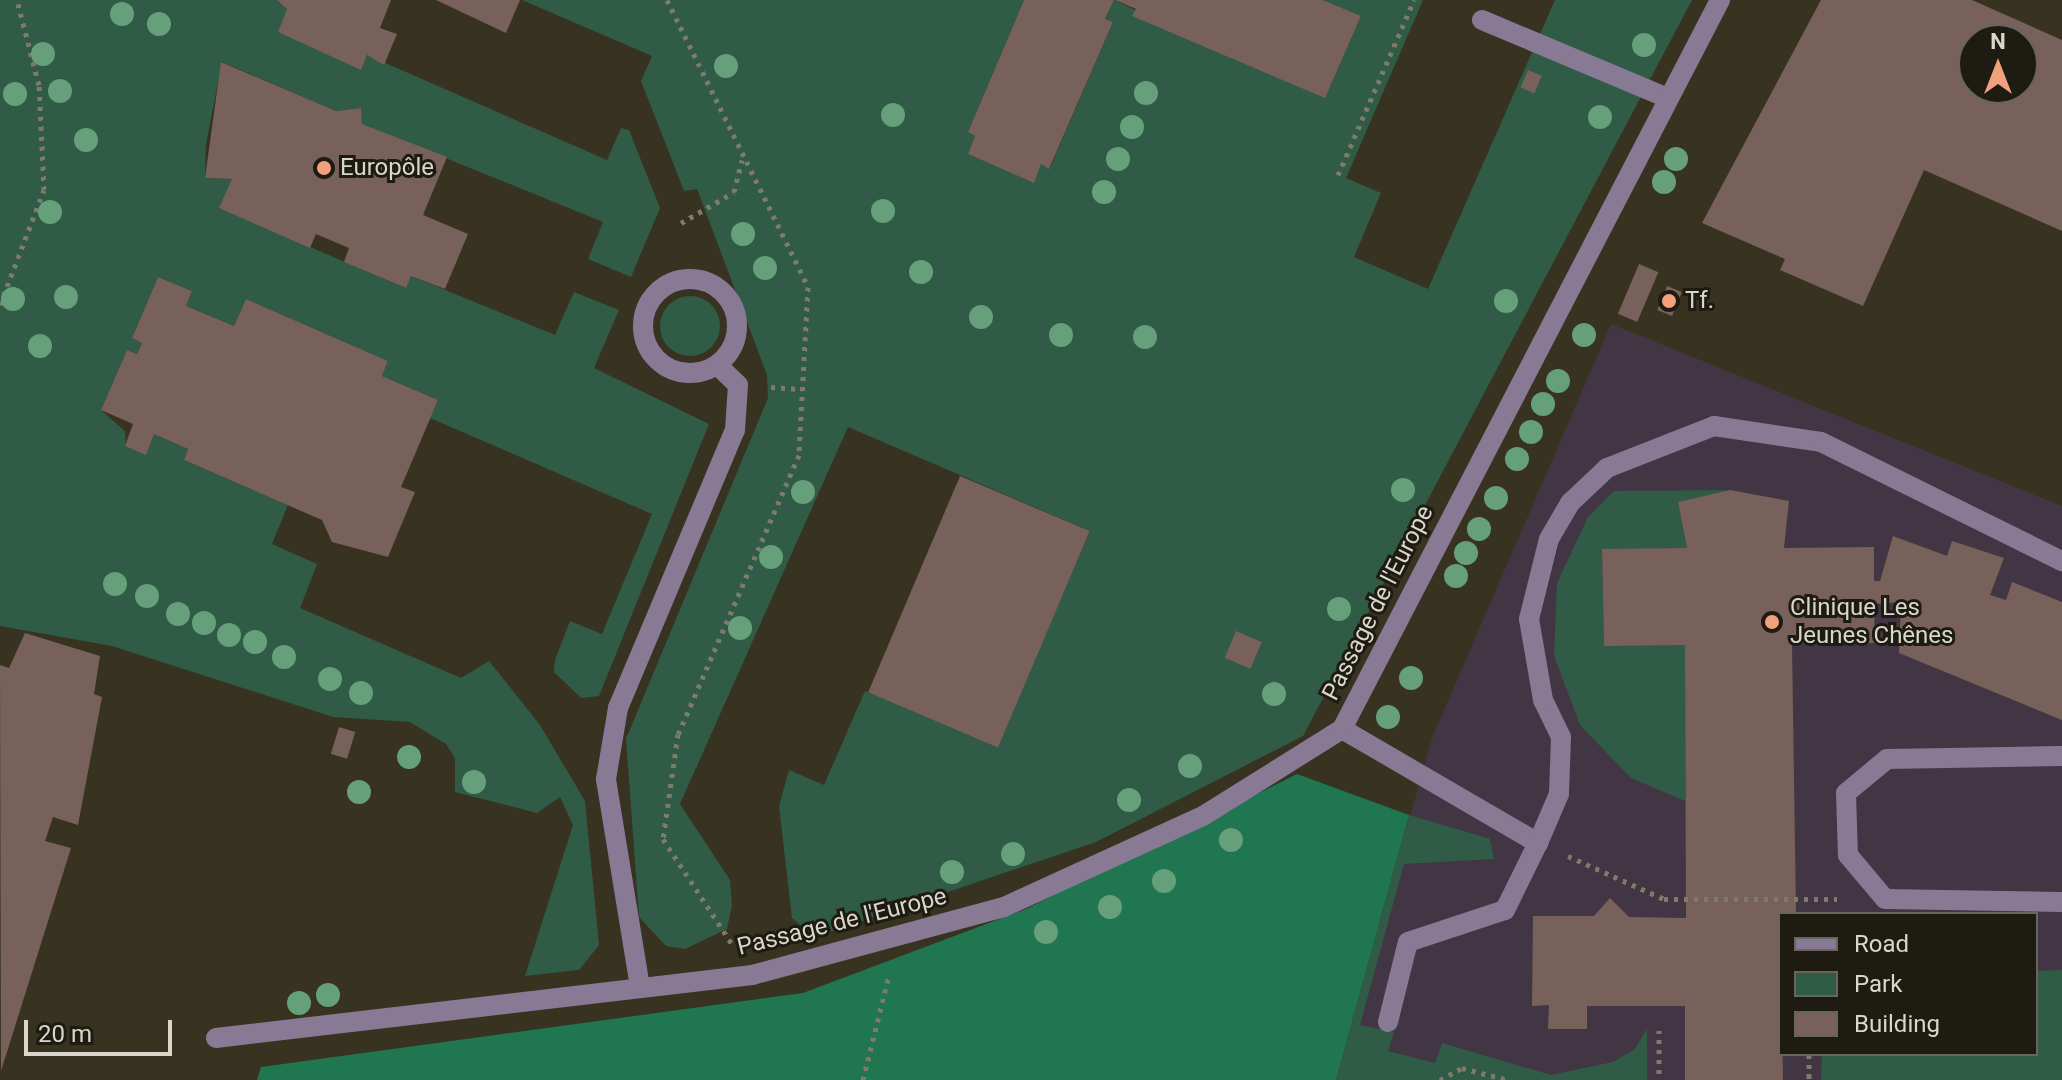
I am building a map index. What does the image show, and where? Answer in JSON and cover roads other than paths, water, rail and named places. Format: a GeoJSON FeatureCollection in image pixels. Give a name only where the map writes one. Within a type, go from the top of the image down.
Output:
{"type":"FeatureCollection","features":[{"type":"Feature","properties":{"kind":"lane","name":"Passage de l'Europe"},"geometry":{"type":"LineString","coordinates":[[216,1038],[752,975],[1004,907],[1189,823],[1342,729],[1720,0]]}},
{"type":"Feature","properties":{"kind":"lane"},"geometry":{"type":"LineString","coordinates":[[1482,20],[1668,98]]}},
{"type":"Feature","properties":{"kind":"lane"},"geometry":{"type":"LineString","coordinates":[[682,279],[700,280],[730,300],[737,335],[718,366],[698,374],[658,362],[642,323],[657,292],[682,279]]}},
{"type":"Feature","properties":{"kind":"lane"},"geometry":{"type":"LineString","coordinates":[[640,987],[606,779],[618,708],[735,430],[738,385],[718,366]]}},
{"type":"Feature","properties":{"kind":"lane"},"geometry":{"type":"LineString","coordinates":[[1388,1022],[1408,942],[1505,910],[1559,794],[1561,737],[1532,661],[1535,578],[1570,503],[1607,468],[1714,426],[1768,429],[1832,447],[2062,561]]}},
{"type":"Feature","properties":{"kind":"lane"},"geometry":{"type":"LineString","coordinates":[[1342,729],[1538,843]]}},
{"type":"Feature","properties":{"kind":"lane"},"geometry":{"type":"LineString","coordinates":[[2062,756],[1887,759],[1846,793],[1848,855],[1885,899],[2062,902]]}},
{"type":"Feature","properties":{"kind":"place","name":"Europôle"},"geometry":{"type":"Point","coordinates":[324,168]}},
{"type":"Feature","properties":{"kind":"place","name":"Tf."},"geometry":{"type":"Point","coordinates":[1669,301]}},
{"type":"Feature","properties":{"kind":"place","name":"Clinique Les Jeunes Chênes"},"geometry":{"type":"Point","coordinates":[1772,622]}}]}
